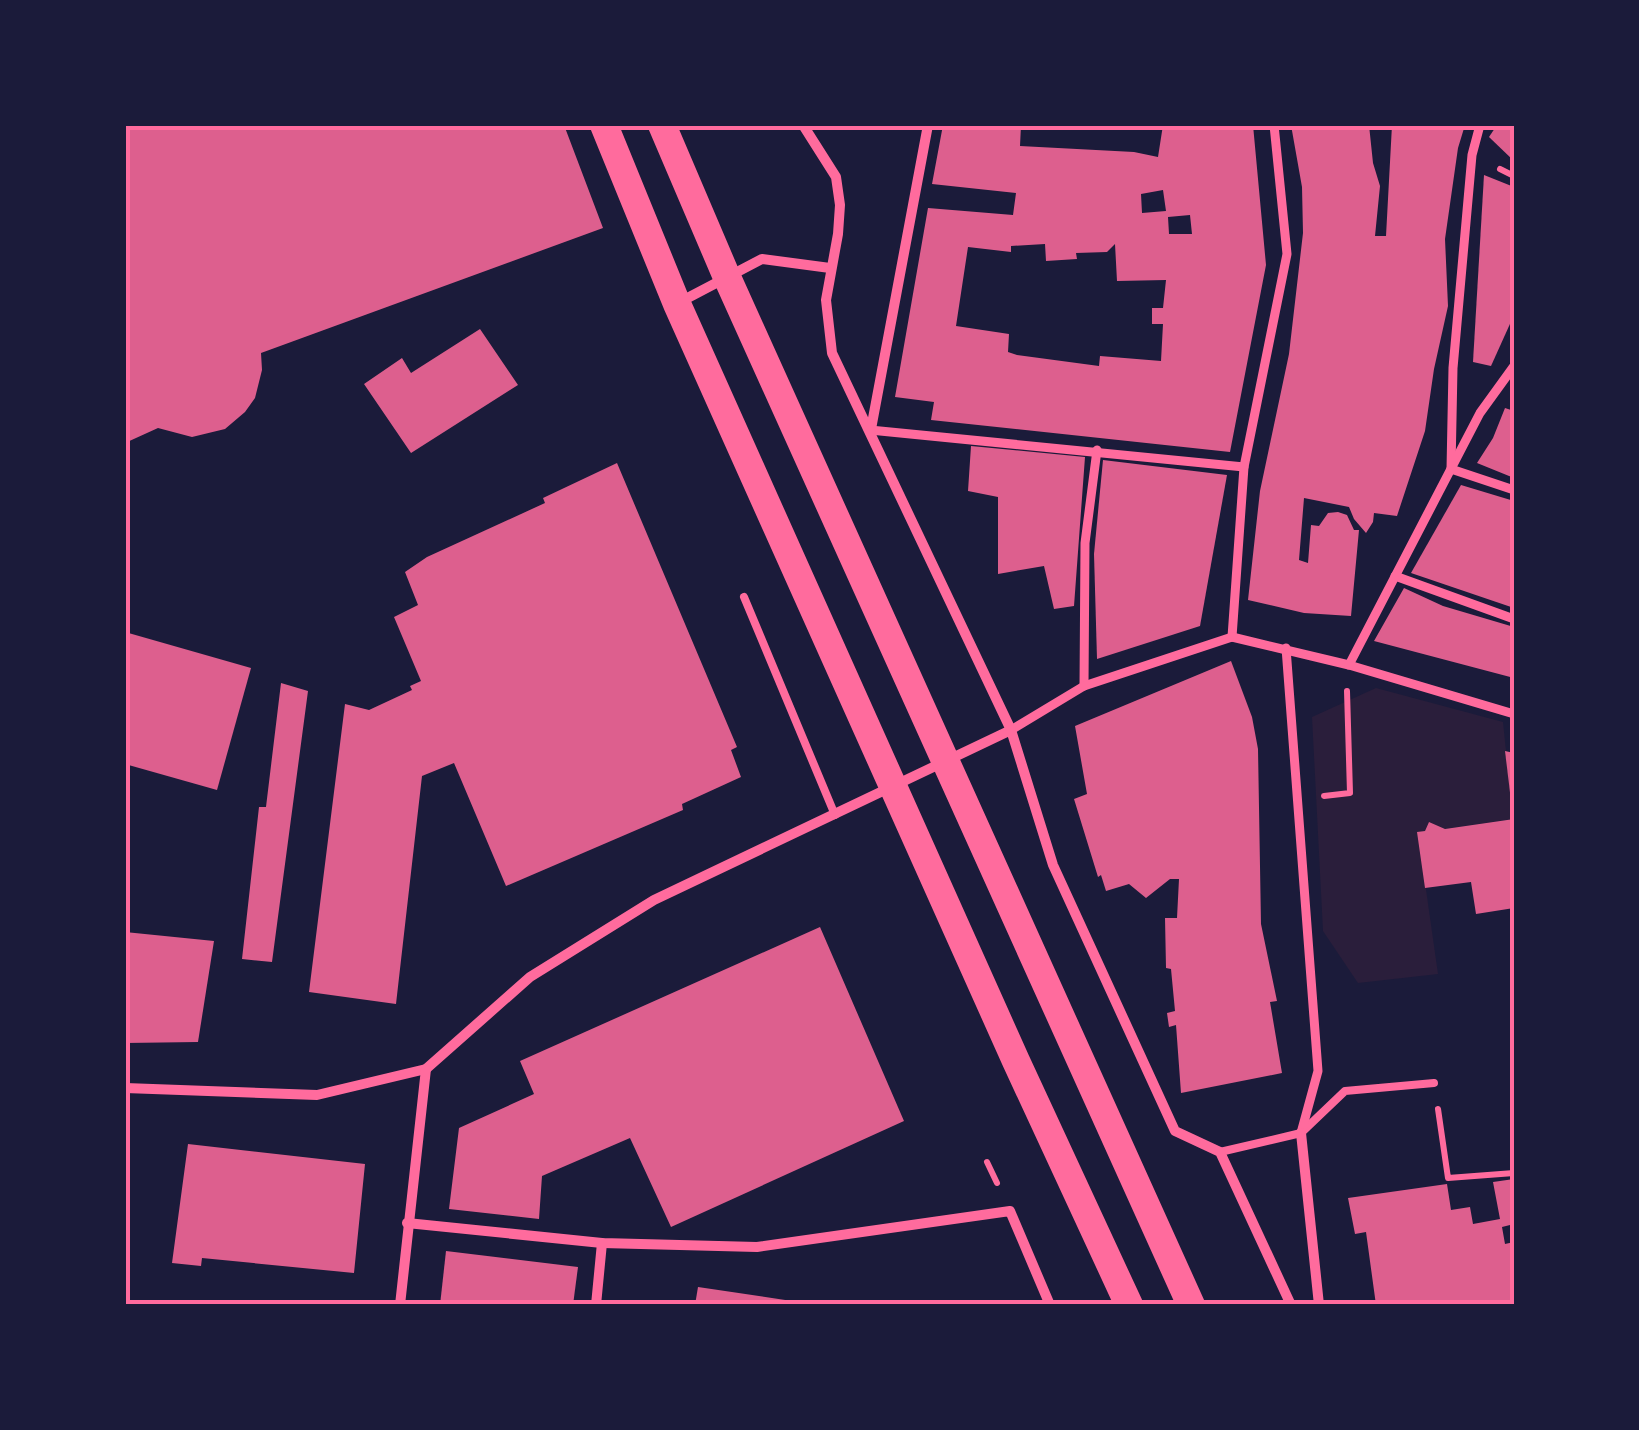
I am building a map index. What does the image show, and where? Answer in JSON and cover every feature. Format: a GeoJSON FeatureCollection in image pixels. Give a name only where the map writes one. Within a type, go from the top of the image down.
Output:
{"type":"FeatureCollection","features":[{"type":"Feature","properties":{"kind":"highway"},"geometry":{"type":"LineString","coordinates":[[604,125],[677,304],[1016,1061],[1130,1305]]}},
{"type":"Feature","properties":{"kind":"highway"},"geometry":{"type":"LineString","coordinates":[[662,125],[726,276],[1191,1305]]}},
{"type":"Feature","properties":{"kind":"street"},"geometry":{"type":"LineString","coordinates":[[803,125],[836,177],[840,205],[826,312],[832,352],[1012,730],[1053,865],[1174,1131],[1220,1152],[1291,1305]]}},
{"type":"Feature","properties":{"kind":"street"},"geometry":{"type":"LineString","coordinates":[[870,430],[928,125]]}},
{"type":"Feature","properties":{"kind":"street"},"geometry":{"type":"LineString","coordinates":[[1232,637],[1244,467],[1286,254],[1274,125]]}},
{"type":"Feature","properties":{"kind":"street"},"geometry":{"type":"LineString","coordinates":[[1451,469],[1453,368],[1472,155],[1480,125]]}},
{"type":"Feature","properties":{"kind":"street"},"geometry":{"type":"LineString","coordinates":[[677,304],[762,258],[830,268]]}},
{"type":"Feature","properties":{"kind":"street"},"geometry":{"type":"LineString","coordinates":[[1350,665],[1480,414],[1514,366]]}},
{"type":"Feature","properties":{"kind":"street"},"geometry":{"type":"LineString","coordinates":[[870,430],[1244,467]]}},
{"type":"Feature","properties":{"kind":"street"},"geometry":{"type":"LineString","coordinates":[[1084,686],[1086,542],[1098,450]]}},
{"type":"Feature","properties":{"kind":"street"},"geometry":{"type":"LineString","coordinates":[[1451,469],[1514,490]]}},
{"type":"Feature","properties":{"kind":"street"},"geometry":{"type":"LineString","coordinates":[[1395,576],[1514,619]]}},
{"type":"Feature","properties":{"kind":"street"},"geometry":{"type":"LineString","coordinates":[[125,1088],[317,1095],[426,1068],[530,977],[654,900],[1012,730],[1084,686],[1232,637],[1350,665],[1514,714]]}},
{"type":"Feature","properties":{"kind":"street"},"geometry":{"type":"LineString","coordinates":[[1286,648],[1318,1071],[1300,1132],[1318,1305]]}},
{"type":"Feature","properties":{"kind":"street"},"geometry":{"type":"LineString","coordinates":[[400,1305],[426,1068]]}},
{"type":"Feature","properties":{"kind":"street"},"geometry":{"type":"LineString","coordinates":[[407,1223],[602,1243],[758,1248],[1010,1211],[1050,1305]]}},
{"type":"Feature","properties":{"kind":"street"},"geometry":{"type":"LineString","coordinates":[[596,1305],[602,1243]]}},
{"type":"Feature","properties":{"kind":"lane"},"geometry":{"type":"LineString","coordinates":[[744,597],[835,815]]}},
{"type":"Feature","properties":{"kind":"lane"},"geometry":{"type":"LineString","coordinates":[[1220,1152],[1300,1132],[1345,1091],[1434,1083]]}},
{"type":"Feature","properties":{"kind":"path"},"geometry":{"type":"LineString","coordinates":[[1296,801],[1350,793],[1346,701],[1350,665]]}},
{"type":"Feature","properties":{"kind":"path"},"geometry":{"type":"LineString","coordinates":[[1434,1083],[1448,1178],[1514,1173]]}},
{"type":"Feature","properties":{"kind":"path"},"geometry":{"type":"LineString","coordinates":[[987,1162],[997,1183]]}},
{"type":"Feature","properties":{"kind":"shaded area"},"geometry":{"type":"Polygon","coordinates":[[[1376,688],[1503,722],[1513,819],[1445,829],[1429,822],[1425,831],[1418,833],[1438,974],[1358,983],[1323,931],[1312,717],[1376,688]]]}},
{"type":"Feature","properties":{"kind":"building"},"geometry":{"type":"Polygon","coordinates":[[[125,125],[564,125],[603,228],[261,353],[262,370],[255,398],[225,429],[192,437],[158,428],[125,443],[125,125]]]}},
{"type":"Feature","properties":{"kind":"building"},"geometry":{"type":"Polygon","coordinates":[[[943,125],[1021,125],[1020,146],[1134,152],[1158,157],[1163,125],[1253,125],[1266,265],[1230,452],[931,420],[934,402],[895,397],[928,208],[1013,215],[1016,193],[932,184],[943,125]],[[1163,190],[1141,194],[1142,213],[1166,211],[1163,190]],[[1190,215],[1168,217],[1169,234],[1192,234],[1190,215]],[[1045,244],[1011,246],[1011,252],[968,247],[956,326],[1009,334],[1008,352],[1017,355],[1099,366],[1100,356],[1161,361],[1163,324],[1152,324],[1152,308],[1163,308],[1166,280],[1117,281],[1115,244],[1107,252],[1076,253],[1077,259],[1046,261],[1045,244]]]}},
{"type":"Feature","properties":{"kind":"building"},"geometry":{"type":"Polygon","coordinates":[[[1291,125],[1369,125],[1380,186],[1375,236],[1386,236],[1392,125],[1465,125],[1445,239],[1448,306],[1425,431],[1397,516],[1374,513],[1366,533],[1349,507],[1304,498],[1299,560],[1308,563],[1311,525],[1319,526],[1328,513],[1347,515],[1354,530],[1359,530],[1351,616],[1304,613],[1248,600],[1260,491],[1289,354],[1303,233],[1302,187],[1291,125]]]}},
{"type":"Feature","properties":{"kind":"building"},"geometry":{"type":"Polygon","coordinates":[[[1497,125],[1514,125],[1514,161],[1489,137],[1497,125]]]}},
{"type":"Feature","properties":{"kind":"building"},"geometry":{"type":"Polygon","coordinates":[[[1484,175],[1514,187],[1514,315],[1491,366],[1473,362],[1484,175]]]}},
{"type":"Feature","properties":{"kind":"building"},"geometry":{"type":"Polygon","coordinates":[[[480,329],[518,385],[411,453],[364,384],[402,358],[411,373],[480,329]]]}},
{"type":"Feature","properties":{"kind":"building"},"geometry":{"type":"Polygon","coordinates":[[[1505,408],[1514,411],[1514,478],[1477,463],[1505,408]]]}},
{"type":"Feature","properties":{"kind":"building"},"geometry":{"type":"Polygon","coordinates":[[[971,446],[1085,457],[1074,606],[1054,609],[1044,566],[998,574],[998,497],[968,491],[971,446]]]}},
{"type":"Feature","properties":{"kind":"building"},"geometry":{"type":"Polygon","coordinates":[[[1103,460],[1227,475],[1200,626],[1097,659],[1094,554],[1103,460]]]}},
{"type":"Feature","properties":{"kind":"building"},"geometry":{"type":"Polygon","coordinates":[[[617,463],[737,747],[731,750],[741,777],[682,804],[683,810],[506,886],[454,763],[422,776],[396,1004],[309,992],[345,704],[369,710],[412,690],[410,686],[421,681],[394,617],[418,605],[405,572],[427,557],[545,503],[543,498],[617,463]]]}},
{"type":"Feature","properties":{"kind":"building"},"geometry":{"type":"Polygon","coordinates":[[[1461,485],[1514,501],[1514,608],[1411,573],[1461,485]]]}},
{"type":"Feature","properties":{"kind":"building"},"geometry":{"type":"Polygon","coordinates":[[[1404,588],[1443,606],[1514,627],[1514,678],[1374,641],[1404,588]]]}},
{"type":"Feature","properties":{"kind":"building"},"geometry":{"type":"Polygon","coordinates":[[[125,632],[251,668],[217,790],[125,764],[125,632]]]}},
{"type":"Feature","properties":{"kind":"building"},"geometry":{"type":"Polygon","coordinates":[[[1231,661],[1252,717],[1258,749],[1261,924],[1277,1001],[1270,1002],[1282,1073],[1181,1093],[1176,1025],[1169,1027],[1167,1013],[1175,1011],[1171,969],[1166,968],[1165,918],[1177,918],[1179,879],[1170,879],[1146,898],[1129,884],[1106,891],[1074,799],[1087,794],[1075,726],[1231,661]]]}},
{"type":"Feature","properties":{"kind":"building"},"geometry":{"type":"Polygon","coordinates":[[[281,683],[308,691],[272,962],[242,959],[259,807],[266,807],[281,683]]]}},
{"type":"Feature","properties":{"kind":"building"},"geometry":{"type":"Polygon","coordinates":[[[1505,751],[1514,753],[1514,809],[1512,809],[1505,751]]]}},
{"type":"Feature","properties":{"kind":"building"},"geometry":{"type":"Polygon","coordinates":[[[1514,819],[1514,908],[1476,914],[1471,882],[1425,888],[1417,832],[1425,831],[1429,822],[1445,829],[1514,819]]]}},
{"type":"Feature","properties":{"kind":"building"},"geometry":{"type":"Polygon","coordinates":[[[820,927],[904,1121],[671,1227],[630,1138],[542,1176],[539,1219],[449,1209],[459,1128],[534,1094],[520,1061],[820,927]]]}},
{"type":"Feature","properties":{"kind":"building"},"geometry":{"type":"Polygon","coordinates":[[[125,932],[214,941],[198,1042],[125,1043],[125,932]]]}},
{"type":"Feature","properties":{"kind":"building"},"geometry":{"type":"Polygon","coordinates":[[[188,1144],[365,1164],[354,1273],[202,1258],[201,1266],[172,1263],[188,1144]]]}},
{"type":"Feature","properties":{"kind":"building"},"geometry":{"type":"Polygon","coordinates":[[[1514,1179],[1514,1224],[1502,1227],[1505,1244],[1514,1242],[1514,1305],[1376,1305],[1366,1232],[1355,1234],[1348,1198],[1447,1184],[1451,1210],[1470,1207],[1473,1224],[1500,1219],[1493,1182],[1514,1179]]]}},
{"type":"Feature","properties":{"kind":"building"},"geometry":{"type":"Polygon","coordinates":[[[446,1251],[578,1267],[573,1305],[440,1305],[446,1251]]]}},
{"type":"Feature","properties":{"kind":"building"},"geometry":{"type":"Polygon","coordinates":[[[698,1287],[805,1303],[805,1305],[695,1305],[698,1287]]]}}]}
